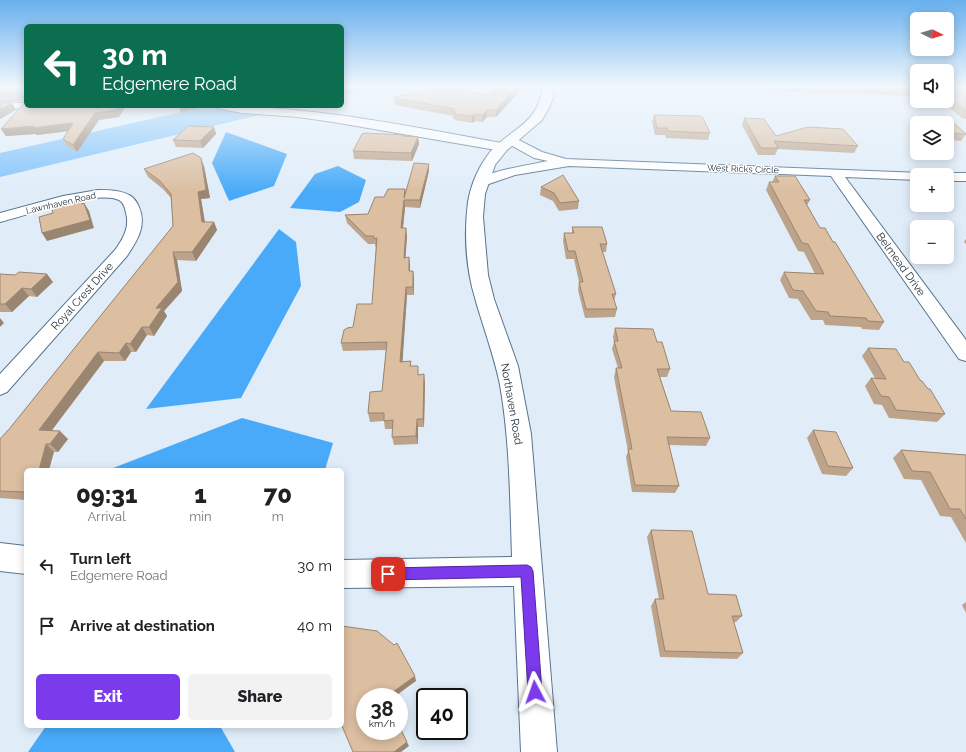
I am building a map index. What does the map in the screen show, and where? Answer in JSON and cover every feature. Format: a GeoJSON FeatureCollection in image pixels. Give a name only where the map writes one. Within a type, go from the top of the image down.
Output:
{"type":"FeatureCollection","features":[{"type":"Feature","properties":{"kind":"street","name":"West Ricks Circle"},"geometry":{"type":"LineString","coordinates":[[348,121],[507,143],[538,155],[569,162],[910,176]]}},
{"type":"Feature","properties":{"kind":"street","name":"Northaven Road"},"geometry":{"type":"LineString","coordinates":[[533,121],[493,157],[480,183],[476,201],[475,219],[477,264],[484,295],[512,389],[519,440],[539,752]]}},
{"type":"Feature","properties":{"kind":"street","name":"West Ricks Circle"},"geometry":{"type":"LineString","coordinates":[[480,183],[495,176],[515,171],[569,162]]}},
{"type":"Feature","properties":{"kind":"street","name":"Belmead Drive"},"geometry":{"type":"LineString","coordinates":[[835,173],[966,354]]}},
{"type":"Feature","properties":{"kind":"street"},"geometry":{"type":"LineString","coordinates":[[954,177],[966,177]]}},
{"type":"Feature","properties":{"kind":"street","name":"Lawnhaven Road"},"geometry":{"type":"LineString","coordinates":[[0,218],[82,197],[101,194],[122,197]]}},
{"type":"Feature","properties":{"kind":"street","name":"Royal Crest Drive"},"geometry":{"type":"LineString","coordinates":[[0,387],[121,253],[129,242],[134,230],[135,217],[130,202],[122,197]]}},
{"type":"Feature","properties":{"kind":"street"},"geometry":{"type":"LineString","coordinates":[[0,557],[24,560]]}},
{"type":"Feature","properties":{"kind":"street"},"geometry":{"type":"LineString","coordinates":[[344,574],[527,571]]}},
{"type":"Feature","properties":{"kind":"shaded area"},"geometry":{"type":"Polygon","coordinates":[[[141,121],[234,121],[0,177],[0,153],[141,121]]]}},
{"type":"Feature","properties":{"kind":"shaded area"},"geometry":{"type":"Polygon","coordinates":[[[226,132],[287,154],[274,186],[229,201],[212,163],[226,132]]]}},
{"type":"Feature","properties":{"kind":"shaded area"},"geometry":{"type":"Polygon","coordinates":[[[338,166],[366,180],[359,202],[340,212],[290,208],[315,174],[338,166]]]}},
{"type":"Feature","properties":{"kind":"shaded area"},"geometry":{"type":"Polygon","coordinates":[[[279,229],[296,242],[301,286],[241,398],[146,409],[279,229]]]}},
{"type":"Feature","properties":{"kind":"shaded area"},"geometry":{"type":"Polygon","coordinates":[[[242,418],[333,443],[326,468],[113,468],[242,418]]]}},
{"type":"Feature","properties":{"kind":"shaded area"},"geometry":{"type":"Polygon","coordinates":[[[45,728],[221,728],[235,752],[28,752],[45,728]]]}},
{"type":"Feature","properties":{"kind":"building"},"geometry":{"type":"Polygon","coordinates":[[[8,121],[89,121],[73,145],[63,139],[73,123],[32,128],[34,126],[1,129],[8,121]]]}},
{"type":"Feature","properties":{"kind":"building"},"geometry":{"type":"Polygon","coordinates":[[[655,121],[704,121],[710,133],[668,131],[667,128],[657,128],[655,121]]]}},
{"type":"Feature","properties":{"kind":"building"},"geometry":{"type":"Polygon","coordinates":[[[746,121],[765,121],[776,136],[808,127],[843,129],[858,146],[774,141],[778,148],[761,148],[746,121]]]}},
{"type":"Feature","properties":{"kind":"building"},"geometry":{"type":"Polygon","coordinates":[[[954,124],[966,134],[954,133],[954,124]]]}},
{"type":"Feature","properties":{"kind":"building"},"geometry":{"type":"Polygon","coordinates":[[[188,126],[214,127],[200,141],[173,140],[188,126]]]}},
{"type":"Feature","properties":{"kind":"building"},"geometry":{"type":"Polygon","coordinates":[[[362,134],[418,137],[411,153],[353,151],[362,134]]]}},
{"type":"Feature","properties":{"kind":"building"},"geometry":{"type":"Polygon","coordinates":[[[193,153],[201,158],[206,190],[198,192],[202,222],[214,222],[192,252],[173,252],[178,282],[156,308],[162,308],[149,327],[142,327],[130,344],[126,343],[119,353],[98,352],[39,430],[60,431],[50,444],[46,444],[40,468],[24,468],[24,492],[0,491],[0,439],[173,226],[171,194],[160,181],[144,169],[193,153]]]}},
{"type":"Feature","properties":{"kind":"building"},"geometry":{"type":"Polygon","coordinates":[[[414,163],[429,164],[420,200],[404,200],[401,228],[406,228],[404,258],[409,257],[409,271],[413,271],[413,287],[406,287],[400,362],[411,361],[410,366],[418,366],[418,375],[424,374],[423,419],[417,419],[416,436],[392,437],[393,420],[384,421],[384,413],[368,413],[370,392],[382,391],[387,342],[341,343],[344,330],[353,327],[357,304],[372,304],[377,238],[374,239],[374,236],[366,236],[345,215],[368,214],[375,197],[384,197],[388,189],[405,189],[404,198],[414,163]]]}},
{"type":"Feature","properties":{"kind":"building"},"geometry":{"type":"Polygon","coordinates":[[[563,175],[579,201],[560,203],[554,193],[541,187],[563,175]]]}},
{"type":"Feature","properties":{"kind":"building"},"geometry":{"type":"Polygon","coordinates":[[[775,176],[795,176],[810,200],[804,200],[820,228],[825,228],[833,242],[835,242],[884,322],[868,321],[866,318],[830,316],[828,312],[816,311],[803,291],[793,290],[784,272],[824,274],[808,244],[802,243],[769,182],[779,182],[775,176]]]}},
{"type":"Feature","properties":{"kind":"building"},"geometry":{"type":"Polygon","coordinates":[[[81,201],[82,204],[84,203],[90,220],[42,233],[39,217],[53,213],[52,209],[81,201]]]}},
{"type":"Feature","properties":{"kind":"building"},"geometry":{"type":"Polygon","coordinates":[[[572,227],[602,227],[607,244],[600,244],[616,294],[612,294],[617,309],[586,309],[579,282],[583,282],[575,251],[568,251],[564,233],[574,233],[572,227]]]}},
{"type":"Feature","properties":{"kind":"building"},"geometry":{"type":"Polygon","coordinates":[[[19,272],[47,274],[31,289],[22,288],[5,304],[0,304],[0,274],[15,275],[19,272]]]}},
{"type":"Feature","properties":{"kind":"building"},"geometry":{"type":"Polygon","coordinates":[[[615,328],[653,329],[657,342],[662,342],[670,369],[657,369],[671,411],[701,412],[710,438],[667,437],[679,486],[635,485],[628,449],[632,449],[616,368],[622,368],[614,341],[618,341],[615,328]]]}},
{"type":"Feature","properties":{"kind":"building"},"geometry":{"type":"Polygon","coordinates":[[[868,348],[896,349],[904,362],[909,362],[920,380],[928,389],[930,389],[945,414],[896,410],[889,397],[881,396],[871,378],[886,379],[868,348]]]}},
{"type":"Feature","properties":{"kind":"building"},"geometry":{"type":"Polygon","coordinates":[[[813,430],[836,432],[853,468],[828,466],[813,430]]]}},
{"type":"Feature","properties":{"kind":"building"},"geometry":{"type":"Polygon","coordinates":[[[901,450],[966,455],[966,519],[960,509],[950,509],[930,472],[912,471],[901,450]]]}},
{"type":"Feature","properties":{"kind":"building"},"geometry":{"type":"Polygon","coordinates":[[[651,530],[692,531],[708,594],[736,595],[742,616],[732,616],[743,653],[665,651],[655,599],[664,599],[651,530]]]}},
{"type":"Feature","properties":{"kind":"building"},"geometry":{"type":"Polygon","coordinates":[[[344,626],[377,631],[394,645],[397,643],[415,676],[398,688],[356,688],[356,740],[406,740],[407,742],[394,752],[353,752],[343,728],[344,626]]]}},
{"type":"Feature","properties":{"kind":"route"},"geometry":{"type":"LineString","coordinates":[[388,574],[527,571],[535,692]]}}]}
